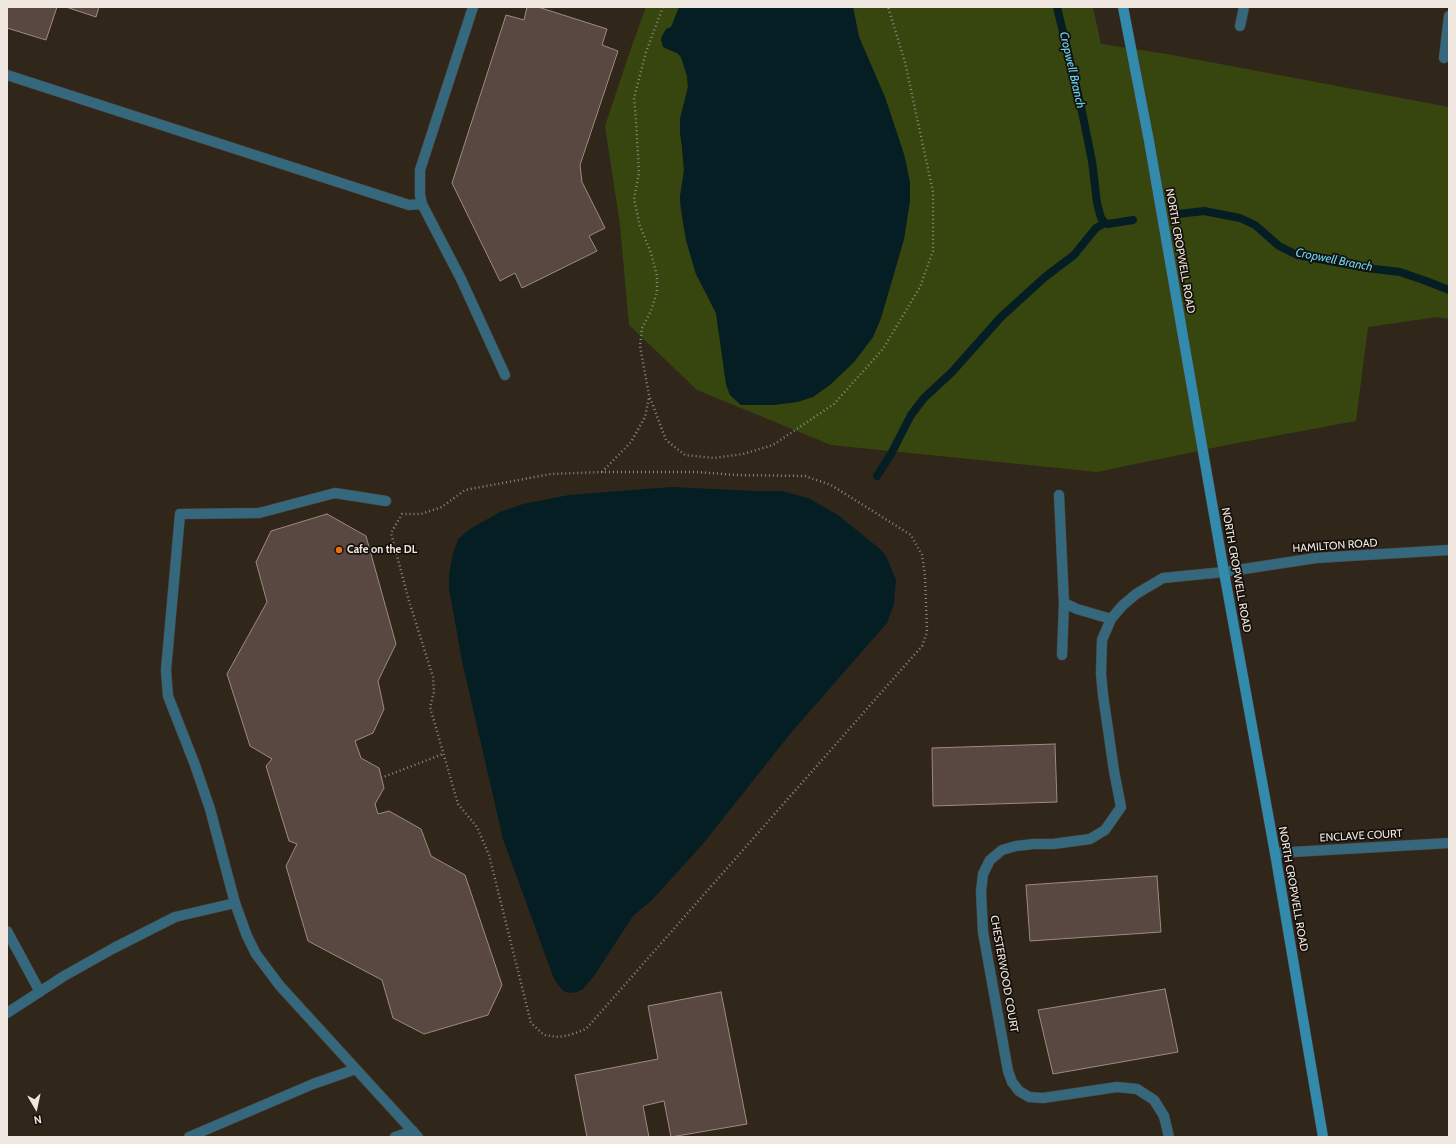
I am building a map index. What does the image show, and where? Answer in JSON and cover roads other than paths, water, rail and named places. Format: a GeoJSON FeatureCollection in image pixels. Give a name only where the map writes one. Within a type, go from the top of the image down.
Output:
{"type":"FeatureCollection","features":[{"type":"Feature","properties":{"kind":"street"},"geometry":{"type":"LineString","coordinates":[[472,7],[420,170],[420,195],[422,204],[461,279],[505,375]]}},
{"type":"Feature","properties":{"kind":"street","name":"NORTH CROPWELL ROAD"},"geometry":{"type":"LineString","coordinates":[[1123,7],[1149,141],[1224,572],[1275,853],[1323,1137]]}},
{"type":"Feature","properties":{"kind":"street"},"geometry":{"type":"LineString","coordinates":[[1240,26],[1244,7]]}},
{"type":"Feature","properties":{"kind":"street"},"geometry":{"type":"LineString","coordinates":[[1444,58],[1449,16]]}},
{"type":"Feature","properties":{"kind":"street"},"geometry":{"type":"LineString","coordinates":[[7,75],[409,205],[422,204]]}},
{"type":"Feature","properties":{"kind":"street"},"geometry":{"type":"LineString","coordinates":[[386,501],[335,493],[259,513],[180,514],[166,670],[168,696],[195,765],[210,809],[235,903],[247,936],[256,954],[280,986],[416,1134]]}},
{"type":"Feature","properties":{"kind":"street"},"geometry":{"type":"LineString","coordinates":[[1059,495],[1064,604],[1062,655]]}},
{"type":"Feature","properties":{"kind":"street","name":"HAMILTON ROAD"},"geometry":{"type":"LineString","coordinates":[[1224,572],[1316,558],[1449,550]]}},
{"type":"Feature","properties":{"kind":"street","name":"CHESTERWOOD COURT"},"geometry":{"type":"LineString","coordinates":[[1169,1137],[1164,1116],[1154,1100],[1137,1089],[1117,1086],[1043,1098],[1029,1097],[1019,1091],[1012,1082],[1008,1071],[983,932],[981,892],[983,874],[990,860],[1002,850],[1016,846],[1053,844],[1090,838],[1105,830],[1121,807],[1114,771],[1101,674],[1102,640],[1111,619],[1122,606],[1136,594],[1164,578],[1224,572]]}},
{"type":"Feature","properties":{"kind":"street"},"geometry":{"type":"LineString","coordinates":[[1064,604],[1111,619]]}},
{"type":"Feature","properties":{"kind":"street","name":"ENCLAVE COURT"},"geometry":{"type":"LineString","coordinates":[[1275,853],[1449,843]]}},
{"type":"Feature","properties":{"kind":"street"},"geometry":{"type":"LineString","coordinates":[[7,1013],[64,976],[114,948],[175,917],[235,903]]}},
{"type":"Feature","properties":{"kind":"street"},"geometry":{"type":"LineString","coordinates":[[7,931],[40,992]]}},
{"type":"Feature","properties":{"kind":"street"},"geometry":{"type":"LineString","coordinates":[[189,1137],[313,1084],[356,1069]]}},
{"type":"Feature","properties":{"kind":"street"},"geometry":{"type":"LineString","coordinates":[[394,1137],[416,1134]]}},
{"type":"Feature","properties":{"kind":"water"},"geometry":{"type":"Polygon","coordinates":[[[679,7],[853,7],[859,37],[885,97],[904,154],[910,183],[910,200],[904,239],[881,318],[873,337],[854,362],[831,384],[813,397],[797,402],[773,405],[741,405],[730,395],[726,384],[716,313],[696,274],[686,240],[681,210],[680,197],[684,170],[680,119],[688,87],[687,76],[681,57],[677,53],[663,47],[661,40],[666,29],[671,27],[679,7]]]}},
{"type":"Feature","properties":{"kind":"water"},"geometry":{"type":"Polygon","coordinates":[[[672,487],[782,491],[808,498],[838,515],[880,549],[886,556],[896,580],[894,604],[887,623],[790,734],[702,845],[652,900],[633,916],[594,976],[583,989],[570,993],[563,991],[554,979],[503,839],[462,661],[449,588],[452,557],[458,539],[470,529],[500,512],[523,504],[569,495],[672,487]]]}},
{"type":"Feature","properties":{"kind":"waterway","name":"Cropwell Branch"},"geometry":{"type":"LineString","coordinates":[[1057,7],[1081,107],[1092,161],[1097,203],[1101,218],[1108,224],[1133,220]]}},
{"type":"Feature","properties":{"kind":"waterway","name":"Cropwell Branch"},"geometry":{"type":"LineString","coordinates":[[1178,214],[1204,211],[1240,218],[1255,225],[1279,246],[1297,255],[1367,268],[1400,272],[1449,290]]}},
{"type":"Feature","properties":{"kind":"waterway"},"geometry":{"type":"LineString","coordinates":[[877,476],[891,454],[911,415],[924,398],[952,372],[1001,317],[1045,277],[1074,255],[1096,228],[1105,223]]}},
{"type":"Feature","properties":{"kind":"place","name":"Cafe on the DL"},"geometry":{"type":"Point","coordinates":[339,550]}}]}
